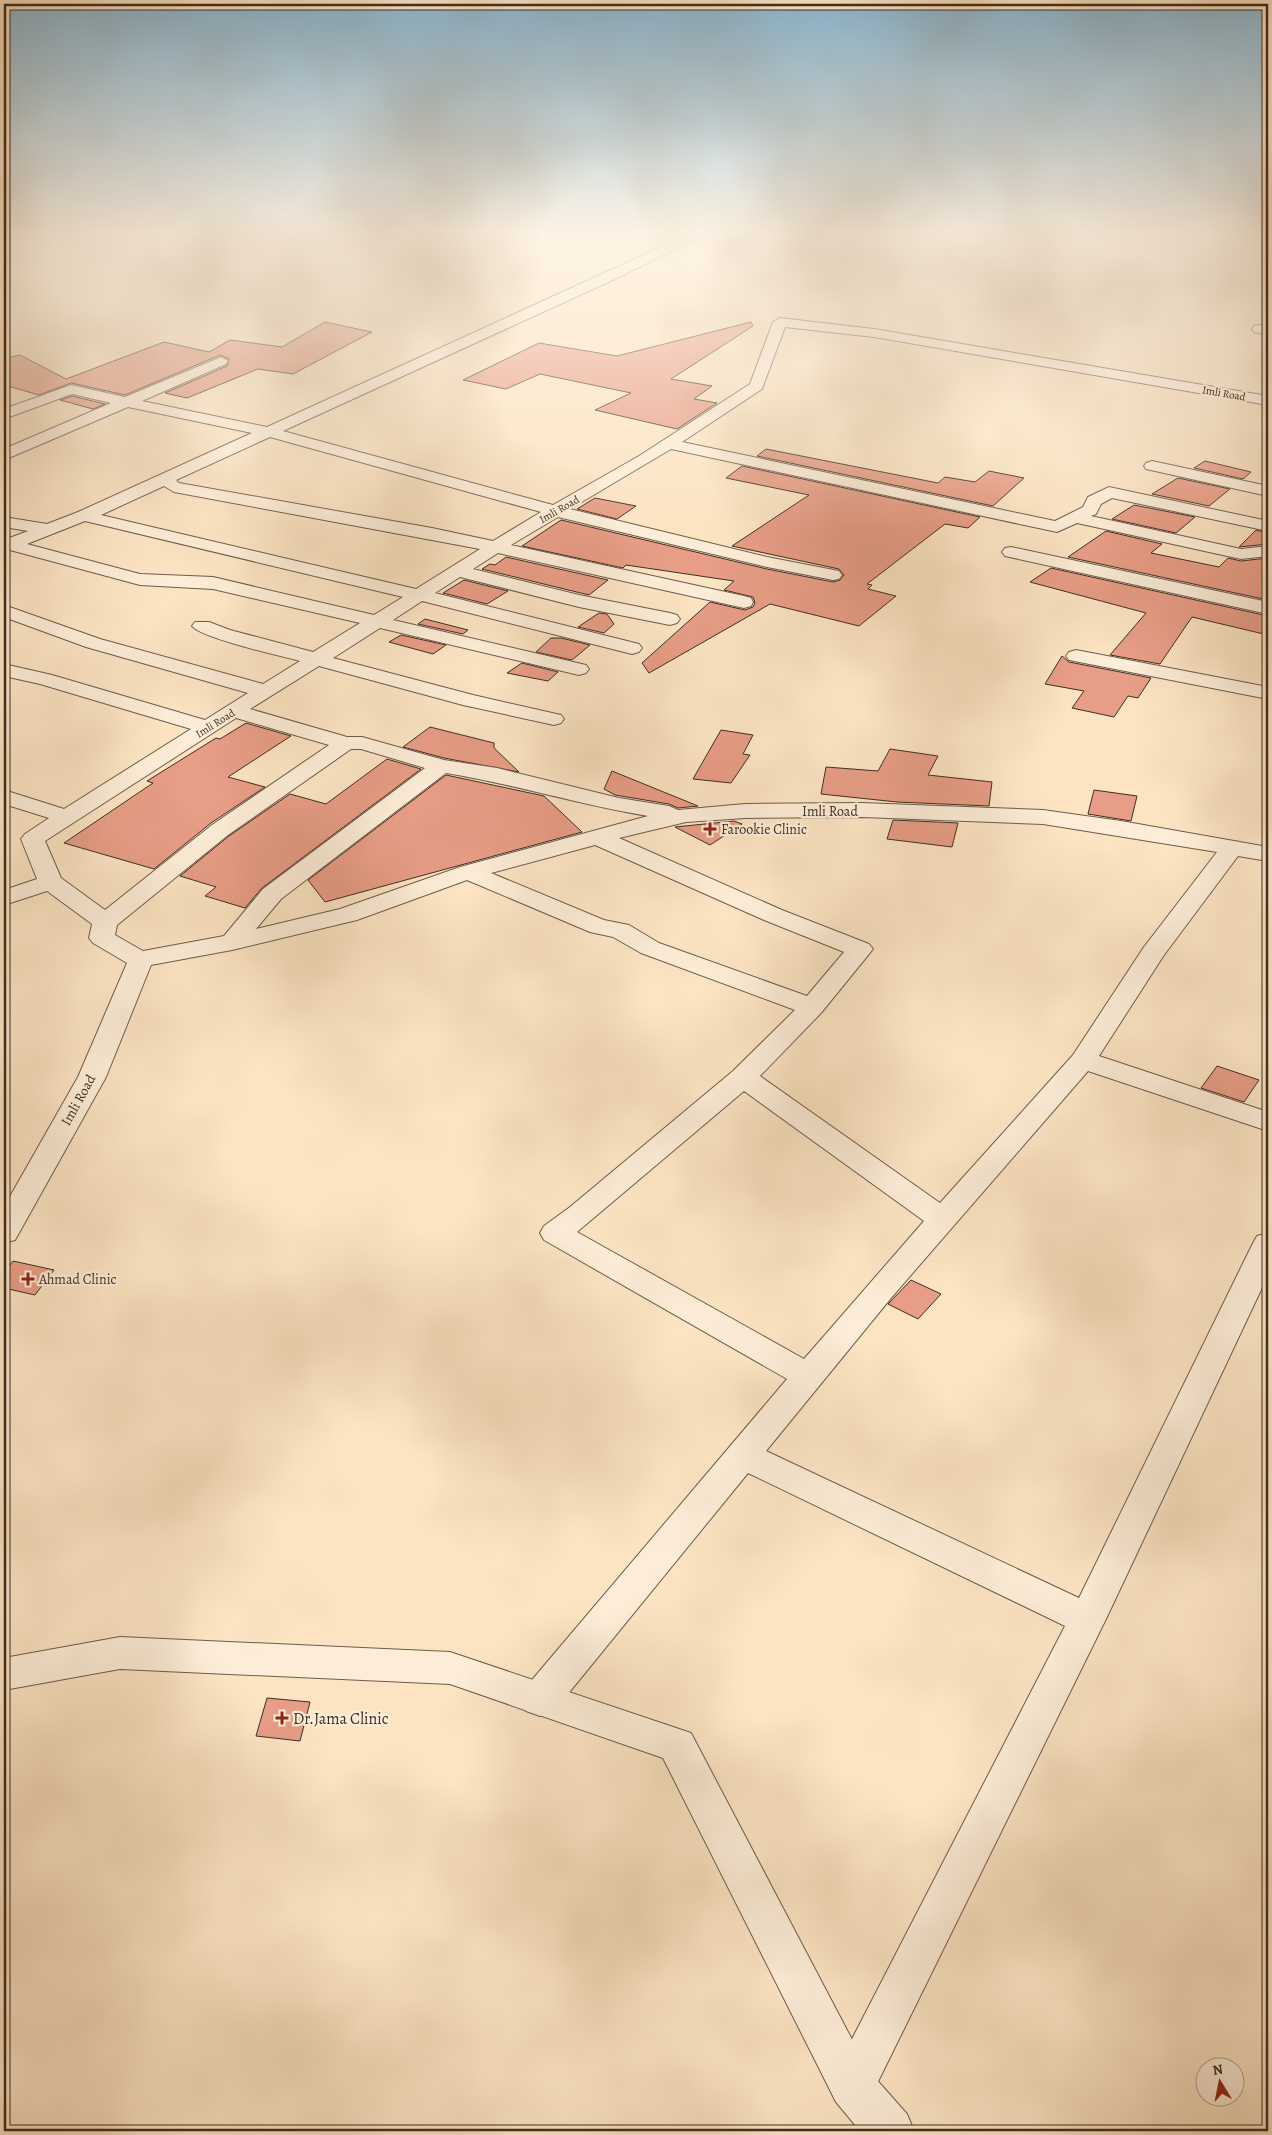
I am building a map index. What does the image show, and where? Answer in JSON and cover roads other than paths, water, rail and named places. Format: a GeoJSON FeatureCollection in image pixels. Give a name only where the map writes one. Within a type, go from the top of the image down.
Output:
{"type":"FeatureCollection","features":[{"type":"Feature","properties":{"kind":"street"},"geometry":{"type":"LineString","coordinates":[[7,545],[84,516],[491,331]]}},
{"type":"Feature","properties":{"kind":"street","name":"Imli Road"},"geometry":{"type":"LineString","coordinates":[[50,882],[34,839],[233,711],[497,546],[669,444],[757,386],[777,331]]}},
{"type":"Feature","properties":{"kind":"street","name":"Imli Road"},"geometry":{"type":"LineString","coordinates":[[854,331],[1268,400]]}},
{"type":"Feature","properties":{"kind":"street"},"geometry":{"type":"LineString","coordinates":[[4,455],[221,361]]}},
{"type":"Feature","properties":{"kind":"street"},"geometry":{"type":"LineString","coordinates":[[4,414],[71,389],[268,432],[556,511],[767,562],[833,575]]}},
{"type":"Feature","properties":{"kind":"street"},"geometry":{"type":"LineString","coordinates":[[669,444],[1057,527],[1090,510],[1094,501],[1109,492],[1268,526]]}},
{"type":"Feature","properties":{"kind":"street"},"geometry":{"type":"LineString","coordinates":[[1152,466],[1268,491]]}},
{"type":"Feature","properties":{"kind":"street"},"geometry":{"type":"LineString","coordinates":[[166,478],[174,487],[497,546],[744,602]]}},
{"type":"Feature","properties":{"kind":"street"},"geometry":{"type":"LineString","coordinates":[[84,516],[420,594],[632,648]]}},
{"type":"Feature","properties":{"kind":"street"},"geometry":{"type":"LineString","coordinates":[[1077,518],[1241,554],[1268,551]]}},
{"type":"Feature","properties":{"kind":"street"},"geometry":{"type":"LineString","coordinates":[[4,522],[48,530]]}},
{"type":"Feature","properties":{"kind":"street"},"geometry":{"type":"LineString","coordinates":[[7,545],[140,579],[213,583],[300,605],[377,621],[579,669]]}},
{"type":"Feature","properties":{"kind":"street"},"geometry":{"type":"LineString","coordinates":[[1010,552],[1268,608]]}},
{"type":"Feature","properties":{"kind":"street"},"geometry":{"type":"LineString","coordinates":[[458,571],[579,601],[670,620]]}},
{"type":"Feature","properties":{"kind":"street"},"geometry":{"type":"LineString","coordinates":[[4,611],[93,643],[265,691]]}},
{"type":"Feature","properties":{"kind":"street"},"geometry":{"type":"LineString","coordinates":[[202,626],[223,634],[318,658],[470,701],[554,719]]}},
{"type":"Feature","properties":{"kind":"street"},"geometry":{"type":"LineString","coordinates":[[1076,656],[1268,693]]}},
{"type":"Feature","properties":{"kind":"street"},"geometry":{"type":"LineString","coordinates":[[4,670],[44,679],[208,727]]}},
{"type":"Feature","properties":{"kind":"street"},"geometry":{"type":"LineString","coordinates":[[233,711],[346,743],[362,743],[442,766],[497,775],[619,805],[686,815]]}},
{"type":"Feature","properties":{"kind":"street"},"geometry":{"type":"LineString","coordinates":[[140,960],[102,938],[105,922],[220,830],[346,743]]}},
{"type":"Feature","properties":{"kind":"street"},"geometry":{"type":"LineString","coordinates":[[232,942],[272,894],[442,766]]}},
{"type":"Feature","properties":{"kind":"street"},"geometry":{"type":"LineString","coordinates":[[4,797],[68,817]]}},
{"type":"Feature","properties":{"kind":"street","name":"Imli Road"},"geometry":{"type":"LineString","coordinates":[[4,1234],[92,1077],[140,960],[232,942],[348,915],[468,872],[597,836],[686,815],[746,810],[862,810],[1042,817],[1122,828],[1268,854]]}},
{"type":"Feature","properties":{"kind":"street"},"geometry":{"type":"LineString","coordinates":[[597,836],[773,916],[860,949],[812,1007],[743,1077],[581,1214],[555,1233],[808,1376]]}},
{"type":"Feature","properties":{"kind":"street"},"geometry":{"type":"LineString","coordinates":[[540,1699],[808,1376],[942,1219],[1083,1060],[1153,952],[1231,848]]}},
{"type":"Feature","properties":{"kind":"street"},"geometry":{"type":"LineString","coordinates":[[468,872],[599,927],[620,930],[650,948],[812,1007]]}},
{"type":"Feature","properties":{"kind":"street"},"geometry":{"type":"LineString","coordinates":[[4,898],[50,882],[105,922]]}},
{"type":"Feature","properties":{"kind":"street"},"geometry":{"type":"LineString","coordinates":[[1083,1060],[1268,1122]]}},
{"type":"Feature","properties":{"kind":"street"},"geometry":{"type":"LineString","coordinates":[[743,1077],[942,1219]]}},
{"type":"Feature","properties":{"kind":"street"},"geometry":{"type":"LineString","coordinates":[[852,2086],[1087,1619],[1268,1244]]}},
{"type":"Feature","properties":{"kind":"street"},"geometry":{"type":"LineString","coordinates":[[743,1455],[1087,1619]]}},
{"type":"Feature","properties":{"kind":"street"},"geometry":{"type":"LineString","coordinates":[[4,1674],[120,1653],[450,1668],[677,1745],[852,2086],[890,2131]]}},
{"type":"Feature","properties":{"kind":"place","name":"Farookie Clinic"},"geometry":{"type":"Point","coordinates":[710,829]}},
{"type":"Feature","properties":{"kind":"place","name":"Ahmad Clinic"},"geometry":{"type":"Point","coordinates":[28,1279]}},
{"type":"Feature","properties":{"kind":"place","name":"Dr.Jama Clinic"},"geometry":{"type":"Point","coordinates":[282,1718]}}]}
